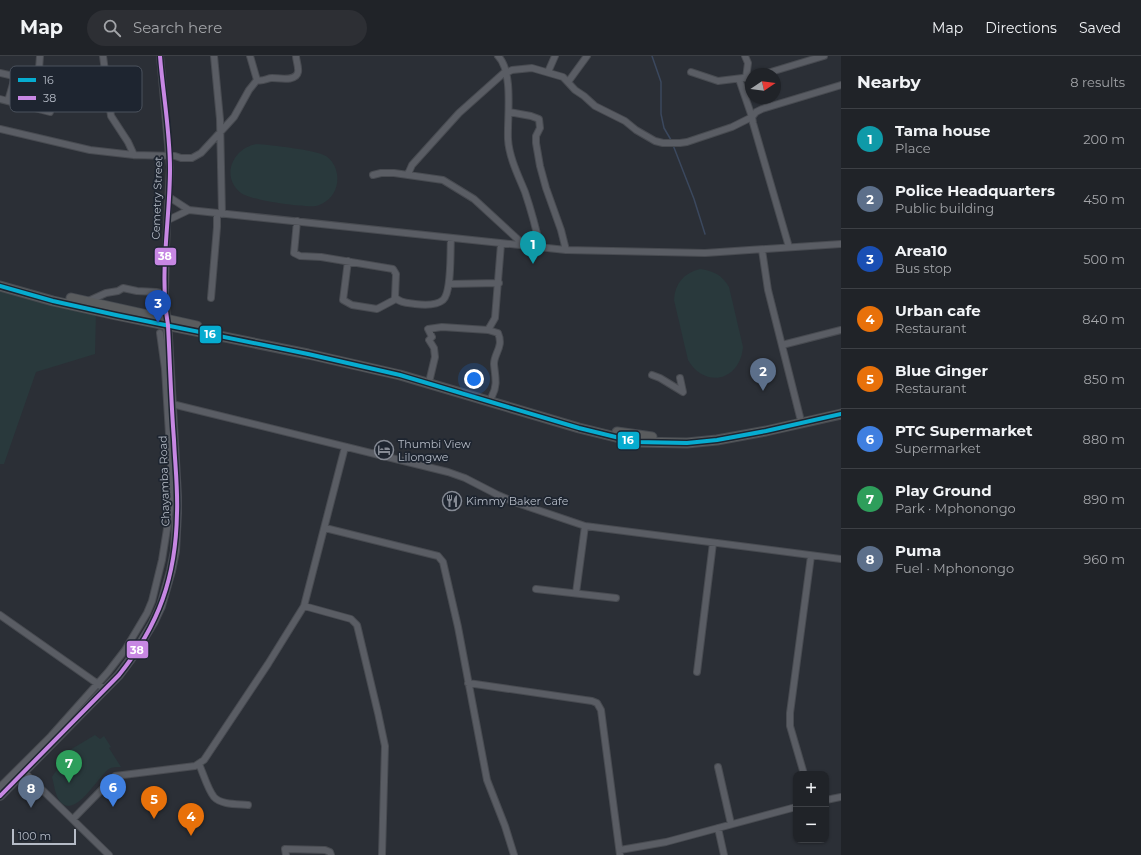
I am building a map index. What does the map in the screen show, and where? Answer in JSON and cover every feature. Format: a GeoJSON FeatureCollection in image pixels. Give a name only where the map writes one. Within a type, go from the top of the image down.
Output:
{"type":"FeatureCollection","features":[{"type":"Feature","properties":{"kind":"highway"},"geometry":{"type":"LineString","coordinates":[[0,281],[243,342],[308,354],[400,375],[579,428],[636,442],[687,444],[717,440],[766,431],[841,414]]}},
{"type":"Feature","properties":{"kind":"highway"},"geometry":{"type":"LineString","coordinates":[[0,286],[116,315],[167,322],[363,361],[430,378],[616,432],[658,438],[686,438],[716,435],[841,407]]}},
{"type":"Feature","properties":{"kind":"main road","name":"Chayamba Road"},"geometry":{"type":"LineString","coordinates":[[0,796],[105,689],[133,656],[153,623],[161,606],[171,571],[177,513],[167,322]]}},
{"type":"Feature","properties":{"kind":"street"},"geometry":{"type":"LineString","coordinates":[[39,66],[40,56]]}},
{"type":"Feature","properties":{"kind":"street"},"geometry":{"type":"LineString","coordinates":[[103,56],[104,66]]}},
{"type":"Feature","properties":{"kind":"street","name":"Cemetry Street"},"geometry":{"type":"LineString","coordinates":[[160,56],[170,156],[165,294],[167,322]]}},
{"type":"Feature","properties":{"kind":"street"},"geometry":{"type":"LineString","coordinates":[[211,298],[217,227],[220,213],[220,111],[214,56]]}},
{"type":"Feature","properties":{"kind":"street"},"geometry":{"type":"LineString","coordinates":[[250,56],[257,80]]}},
{"type":"Feature","properties":{"kind":"street"},"geometry":{"type":"LineString","coordinates":[[257,80],[261,81],[272,78],[289,79],[296,76],[298,71],[296,56]]}},
{"type":"Feature","properties":{"kind":"street"},"geometry":{"type":"LineString","coordinates":[[498,56],[502,60],[506,72],[509,112],[509,145],[534,221],[540,247]]}},
{"type":"Feature","properties":{"kind":"street"},"geometry":{"type":"LineString","coordinates":[[548,72],[555,56]]}},
{"type":"Feature","properties":{"kind":"street"},"geometry":{"type":"LineString","coordinates":[[568,82],[587,56]]}},
{"type":"Feature","properties":{"kind":"street"},"geometry":{"type":"LineString","coordinates":[[745,56],[748,68]]}},
{"type":"Feature","properties":{"kind":"street"},"geometry":{"type":"LineString","coordinates":[[781,69],[824,56]]}},
{"type":"Feature","properties":{"kind":"street"},"geometry":{"type":"LineString","coordinates":[[408,174],[412,165],[454,119],[506,72],[512,70],[532,68],[563,77],[575,90],[595,106],[626,121],[636,130],[654,141],[663,143],[680,143],[693,140],[732,127],[752,117],[756,112],[762,109],[841,85]]}},
{"type":"Feature","properties":{"kind":"street"},"geometry":{"type":"LineString","coordinates":[[691,72],[718,82],[745,78]]}},
{"type":"Feature","properties":{"kind":"street"},"geometry":{"type":"LineString","coordinates":[[0,73],[10,75]]}},
{"type":"Feature","properties":{"kind":"street"},"geometry":{"type":"LineString","coordinates":[[739,79],[752,117],[789,247]]}},
{"type":"Feature","properties":{"kind":"street"},"geometry":{"type":"LineString","coordinates":[[0,129],[74,147],[134,155],[186,158],[195,157],[234,117],[249,90],[257,80]]}},
{"type":"Feature","properties":{"kind":"street"},"geometry":{"type":"LineString","coordinates":[[0,99],[8,101],[10,94]]}},
{"type":"Feature","properties":{"kind":"street"},"geometry":{"type":"LineString","coordinates":[[110,112],[111,116],[128,142],[134,155]]}},
{"type":"Feature","properties":{"kind":"street"},"geometry":{"type":"LineString","coordinates":[[509,112],[539,119],[540,128],[536,136],[536,143],[540,166],[566,250]]}},
{"type":"Feature","properties":{"kind":"street"},"geometry":{"type":"LineString","coordinates":[[373,175],[381,172],[408,174],[443,180],[474,199],[525,246]]}},
{"type":"Feature","properties":{"kind":"street"},"geometry":{"type":"LineString","coordinates":[[169,197],[189,210],[566,250],[705,253],[841,244]]}},
{"type":"Feature","properties":{"kind":"street"},"geometry":{"type":"LineString","coordinates":[[168,220],[189,210]]}},
{"type":"Feature","properties":{"kind":"street"},"geometry":{"type":"LineString","coordinates":[[296,222],[294,253],[300,256],[321,257],[393,268],[396,274],[394,300],[377,309],[352,305],[343,300],[348,262]]}},
{"type":"Feature","properties":{"kind":"street"},"geometry":{"type":"LineString","coordinates":[[395,297],[401,302],[426,304],[437,303],[445,297],[449,284],[450,238]]}},
{"type":"Feature","properties":{"kind":"street"},"geometry":{"type":"LineString","coordinates":[[488,330],[495,318],[501,244]]}},
{"type":"Feature","properties":{"kind":"street"},"geometry":{"type":"LineString","coordinates":[[762,250],[768,290],[800,417]]}},
{"type":"Feature","properties":{"kind":"street"},"geometry":{"type":"LineString","coordinates":[[449,284],[499,283]]}},
{"type":"Feature","properties":{"kind":"street"},"geometry":{"type":"LineString","coordinates":[[86,302],[106,293],[118,291],[123,288],[165,294]]}},
{"type":"Feature","properties":{"kind":"street"},"geometry":{"type":"LineString","coordinates":[[430,378],[435,357],[434,348],[429,340],[432,335],[428,329],[442,327],[488,330],[498,333],[500,344],[494,363],[496,385],[492,396]]}},
{"type":"Feature","properties":{"kind":"street"},"geometry":{"type":"LineString","coordinates":[[782,345],[841,330]]}},
{"type":"Feature","properties":{"kind":"street"},"geometry":{"type":"LineString","coordinates":[[0,787],[51,736],[98,684],[125,650],[147,613],[156,588],[170,510],[172,484],[165,369],[160,334]]}},
{"type":"Feature","properties":{"kind":"street"},"geometry":{"type":"LineString","coordinates":[[652,374],[683,392],[680,378]]}},
{"type":"Feature","properties":{"kind":"street"},"geometry":{"type":"LineString","coordinates":[[172,404],[459,476],[517,503],[585,526],[841,559]]}},
{"type":"Feature","properties":{"kind":"street"},"geometry":{"type":"LineString","coordinates":[[73,819],[115,776],[199,764],[204,760],[268,664],[304,606],[345,447]]}},
{"type":"Feature","properties":{"kind":"street"},"geometry":{"type":"LineString","coordinates":[[576,593],[585,526]]}},
{"type":"Feature","properties":{"kind":"street"},"geometry":{"type":"LineString","coordinates":[[325,528],[438,556],[443,562],[487,780],[505,826],[514,855]]}},
{"type":"Feature","properties":{"kind":"street"},"geometry":{"type":"LineString","coordinates":[[698,672],[713,543]]}},
{"type":"Feature","properties":{"kind":"street"},"geometry":{"type":"LineString","coordinates":[[803,771],[790,726],[790,713],[811,556]]}},
{"type":"Feature","properties":{"kind":"street"},"geometry":{"type":"LineString","coordinates":[[536,589],[616,598]]}},
{"type":"Feature","properties":{"kind":"street"},"geometry":{"type":"LineString","coordinates":[[304,606],[351,619],[356,623],[358,629],[385,746],[382,855]]}},
{"type":"Feature","properties":{"kind":"street"},"geometry":{"type":"LineString","coordinates":[[0,615],[105,689]]}},
{"type":"Feature","properties":{"kind":"street"},"geometry":{"type":"LineString","coordinates":[[468,683],[592,701],[597,703],[601,710],[620,853],[793,808]]}},
{"type":"Feature","properties":{"kind":"street"},"geometry":{"type":"LineString","coordinates":[[199,764],[214,797],[220,801],[232,804],[248,805]]}},
{"type":"Feature","properties":{"kind":"street"},"geometry":{"type":"LineString","coordinates":[[718,767],[731,824]]}},
{"type":"Feature","properties":{"kind":"street"},"geometry":{"type":"LineString","coordinates":[[24,772],[108,855]]}},
{"type":"Feature","properties":{"kind":"street"},"geometry":{"type":"LineString","coordinates":[[829,799],[841,797]]}},
{"type":"Feature","properties":{"kind":"street"},"geometry":{"type":"LineString","coordinates":[[718,828],[724,855]]}},
{"type":"Feature","properties":{"kind":"street"},"geometry":{"type":"LineString","coordinates":[[286,855],[285,849],[325,850],[330,852],[331,855]]}},
{"type":"Feature","properties":{"kind":"shaded area"},"geometry":{"type":"Polygon","coordinates":[[[257,144],[303,150],[326,156],[333,164],[337,174],[337,184],[333,194],[323,203],[316,206],[310,206],[289,205],[266,201],[246,196],[241,193],[231,179],[232,164],[241,151],[249,146],[257,144]]]}},
{"type":"Feature","properties":{"kind":"shaded area"},"geometry":{"type":"Polygon","coordinates":[[[700,269],[717,274],[729,287],[743,347],[736,367],[729,374],[721,377],[712,378],[703,375],[695,369],[688,360],[674,300],[676,289],[681,280],[689,273],[700,269]]]}},
{"type":"Feature","properties":{"kind":"shaded area"},"geometry":{"type":"Polygon","coordinates":[[[0,288],[96,313],[95,354],[36,372],[4,464],[0,464],[0,288]]]}},
{"type":"Feature","properties":{"kind":"shaded area"},"geometry":{"type":"Polygon","coordinates":[[[95,735],[100,739],[104,736],[111,747],[109,748],[121,767],[113,767],[104,773],[79,802],[72,805],[65,805],[58,798],[52,777],[70,750],[95,735]]]}},
{"type":"Feature","properties":{"kind":"waterway"},"geometry":{"type":"LineString","coordinates":[[652,56],[661,82],[661,114],[664,128],[671,140]]}},
{"type":"Feature","properties":{"kind":"waterway"},"geometry":{"type":"LineString","coordinates":[[673,145],[694,199],[705,234]]}},
{"type":"Feature","properties":{"kind":"transit line","name":"38"},"geometry":{"type":"LineString","coordinates":[[0,796],[119,675],[145,638],[155,619],[169,579],[176,536],[177,495],[165,286],[170,188],[170,155],[160,56]]}},
{"type":"Feature","properties":{"kind":"transit line","name":"16"},"geometry":{"type":"LineString","coordinates":[[0,286],[53,301],[308,354],[400,375],[579,428],[636,442],[687,443],[717,440],[766,431],[841,414]]}},
{"type":"Feature","properties":{"kind":"place","name":"Tama house"},"geometry":{"type":"Point","coordinates":[533,264]}},
{"type":"Feature","properties":{"kind":"place","name":"Area10"},"geometry":{"type":"Point","coordinates":[158,323]}},
{"type":"Feature","properties":{"kind":"place","name":"Police Headquarters"},"geometry":{"type":"Point","coordinates":[763,391]}},
{"type":"Feature","properties":{"kind":"place","name":"Thumbi View Lilongwe"},"geometry":{"type":"Point","coordinates":[384,450]}},
{"type":"Feature","properties":{"kind":"place","name":"Kimmy Baker Cafe"},"geometry":{"type":"Point","coordinates":[452,501]}},
{"type":"Feature","properties":{"kind":"place","name":"Play Ground"},"geometry":{"type":"Point","coordinates":[69,783]}},
{"type":"Feature","properties":{"kind":"place","name":"PTC Supermarket"},"geometry":{"type":"Point","coordinates":[113,807]}},
{"type":"Feature","properties":{"kind":"place","name":"Puma"},"geometry":{"type":"Point","coordinates":[31,808]}},
{"type":"Feature","properties":{"kind":"place","name":"Blue Ginger"},"geometry":{"type":"Point","coordinates":[154,819]}},
{"type":"Feature","properties":{"kind":"place","name":"Urban cafe"},"geometry":{"type":"Point","coordinates":[191,836]}}]}
